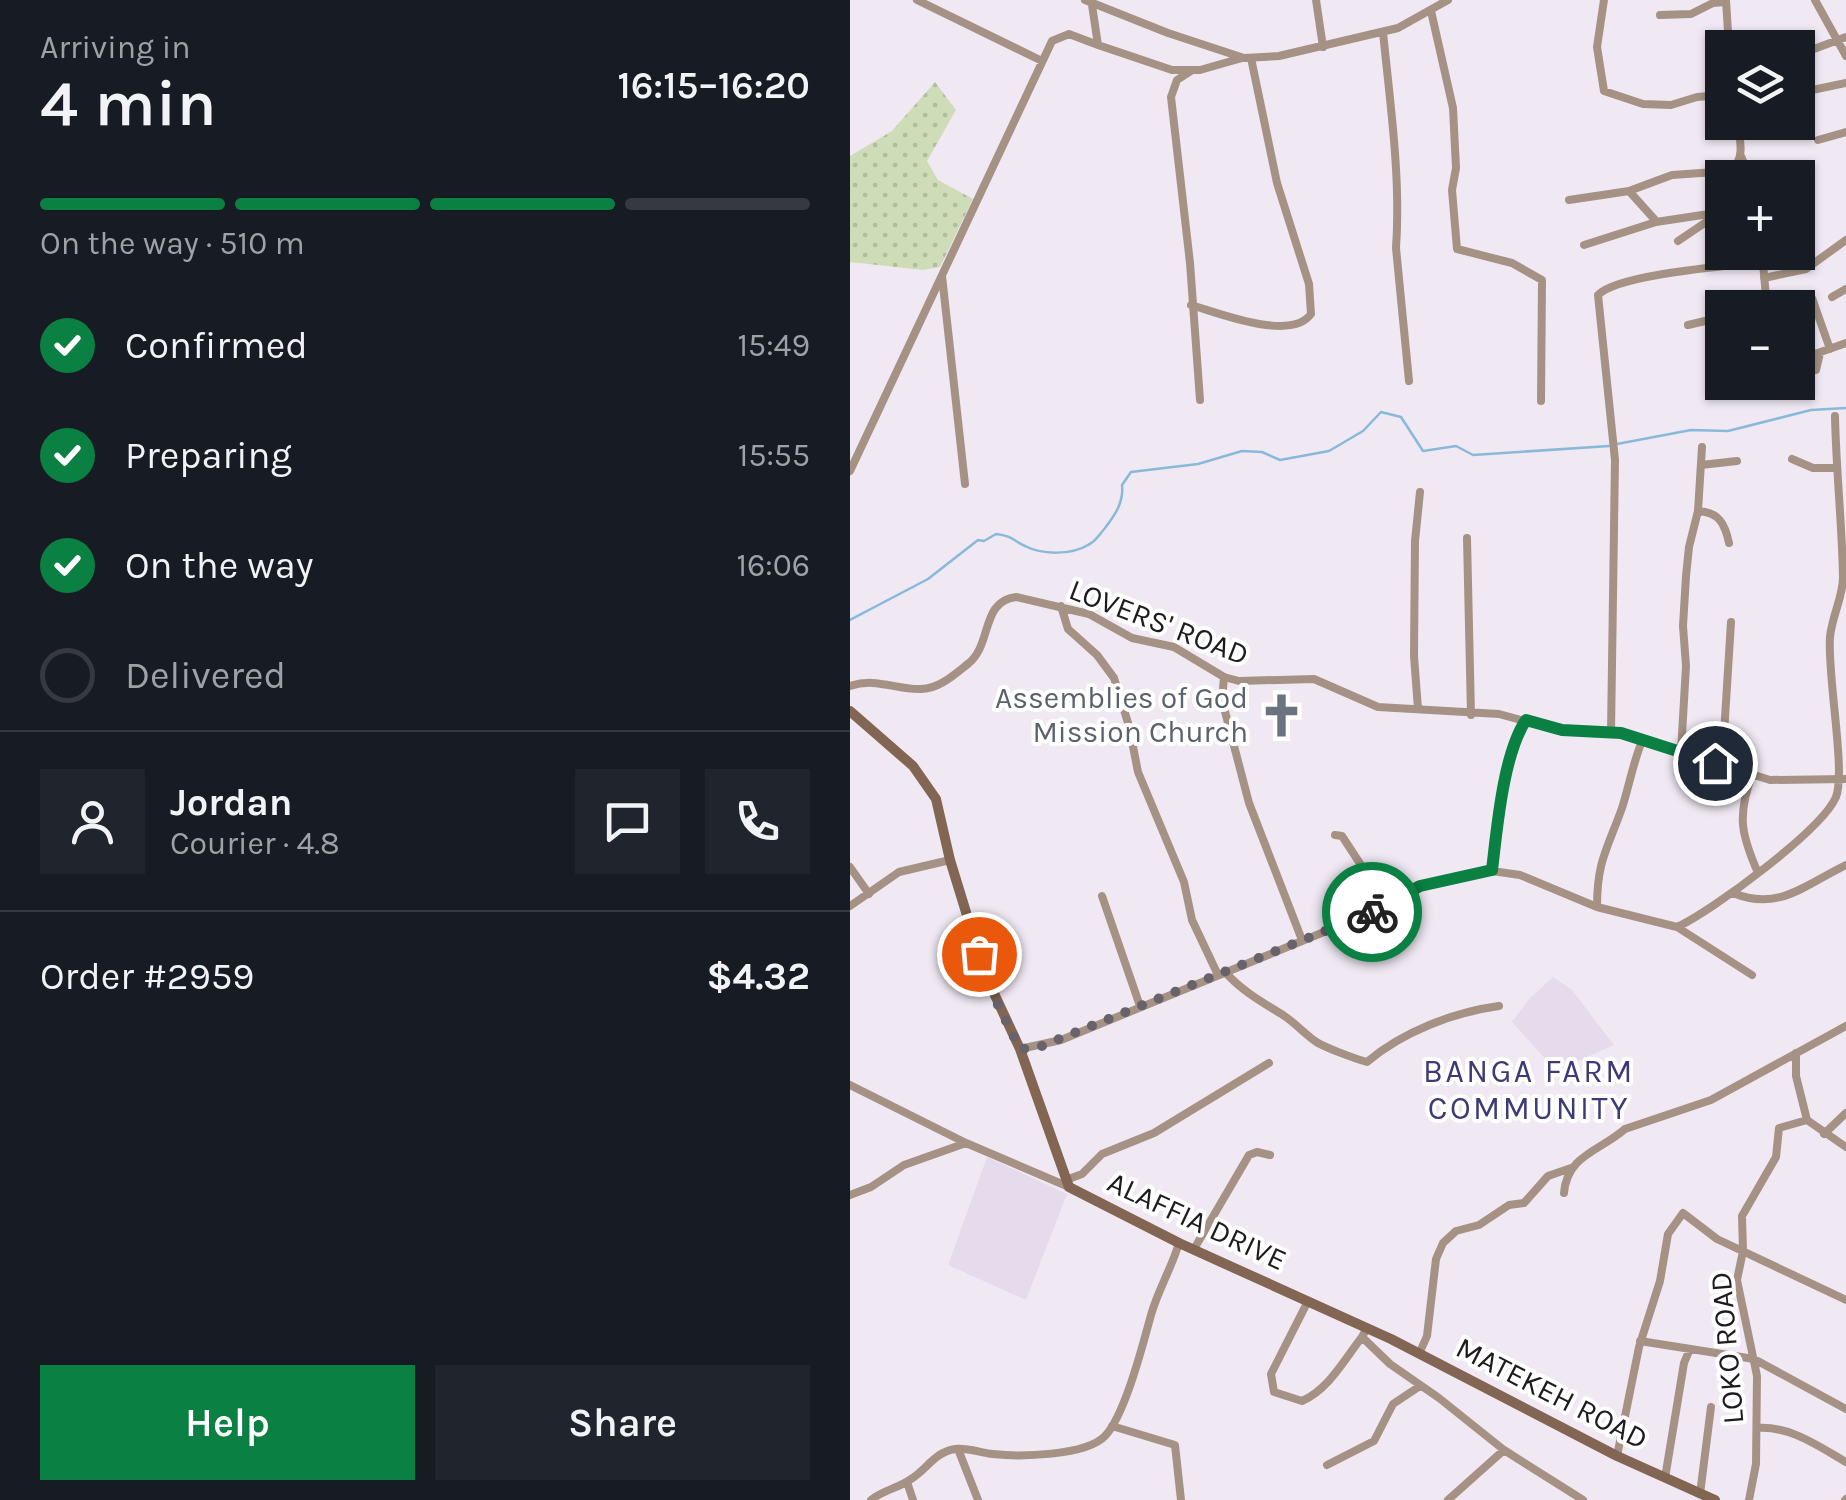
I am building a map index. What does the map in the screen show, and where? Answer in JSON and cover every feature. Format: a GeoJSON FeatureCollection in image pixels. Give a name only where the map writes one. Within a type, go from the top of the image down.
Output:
{"type":"FeatureCollection","features":[{"type":"Feature","properties":{"kind":"street"},"geometry":{"type":"LineString","coordinates":[[917,0],[1042,62]]}},
{"type":"Feature","properties":{"kind":"street"},"geometry":{"type":"LineString","coordinates":[[1316,0],[1324,47]]}},
{"type":"Feature","properties":{"kind":"street"},"geometry":{"type":"LineString","coordinates":[[850,470],[1052,41],[1064,35],[1172,70],[1191,70],[1324,47],[1398,28],[1448,0]]}},
{"type":"Feature","properties":{"kind":"street"},"geometry":{"type":"LineString","coordinates":[[1604,0],[1596,47],[1604,91],[1644,104],[1705,97]]}},
{"type":"Feature","properties":{"kind":"street"},"geometry":{"type":"LineString","coordinates":[[1815,0],[1842,38],[1846,56]]}},
{"type":"Feature","properties":{"kind":"street"},"geometry":{"type":"LineString","coordinates":[[1660,15],[1692,14],[1725,1],[1727,30]]}},
{"type":"Feature","properties":{"kind":"street"},"geometry":{"type":"LineString","coordinates":[[1089,3],[1098,45]]}},
{"type":"Feature","properties":{"kind":"street"},"geometry":{"type":"LineString","coordinates":[[1089,3],[1248,58]]}},
{"type":"Feature","properties":{"kind":"street"},"geometry":{"type":"LineString","coordinates":[[1431,11],[1454,108],[1456,168],[1452,190],[1457,250],[1512,263],[1542,280],[1541,401]]}},
{"type":"Feature","properties":{"kind":"street"},"geometry":{"type":"LineString","coordinates":[[1383,32],[1398,198],[1396,248],[1409,381]]}},
{"type":"Feature","properties":{"kind":"street"},"geometry":{"type":"LineString","coordinates":[[1815,48],[1842,38]]}},
{"type":"Feature","properties":{"kind":"street"},"geometry":{"type":"LineString","coordinates":[[1192,305],[1260,324],[1295,324],[1306,321],[1311,314],[1309,284],[1278,182],[1248,58]]}},
{"type":"Feature","properties":{"kind":"street"},"geometry":{"type":"LineString","coordinates":[[1191,70],[1177,80],[1171,98],[1190,263],[1200,400]]}},
{"type":"Feature","properties":{"kind":"street"},"geometry":{"type":"LineString","coordinates":[[1815,89],[1846,83]]}},
{"type":"Feature","properties":{"kind":"street"},"geometry":{"type":"LineString","coordinates":[[1818,140],[1846,132]]}},
{"type":"Feature","properties":{"kind":"street"},"geometry":{"type":"LineString","coordinates":[[1739,140],[1743,160]]}},
{"type":"Feature","properties":{"kind":"street"},"geometry":{"type":"LineString","coordinates":[[1568,200],[1628,192],[1672,175],[1730,171],[1741,156]]}},
{"type":"Feature","properties":{"kind":"street"},"geometry":{"type":"LineString","coordinates":[[1628,192],[1656,222]]}},
{"type":"Feature","properties":{"kind":"street"},"geometry":{"type":"LineString","coordinates":[[1584,246],[1656,222],[1705,214]]}},
{"type":"Feature","properties":{"kind":"street"},"geometry":{"type":"LineString","coordinates":[[1678,240],[1705,222]]}},
{"type":"Feature","properties":{"kind":"street"},"geometry":{"type":"LineString","coordinates":[[1764,278],[1806,268],[1846,240]]}},
{"type":"Feature","properties":{"kind":"street"},"geometry":{"type":"LineString","coordinates":[[1611,732],[1615,460],[1598,295],[1601,290],[1642,279],[1705,267]]}},
{"type":"Feature","properties":{"kind":"street"},"geometry":{"type":"LineString","coordinates":[[1763,270],[1765,290]]}},
{"type":"Feature","properties":{"kind":"street"},"geometry":{"type":"LineString","coordinates":[[942,276],[965,484]]}},
{"type":"Feature","properties":{"kind":"street"},"geometry":{"type":"LineString","coordinates":[[1832,297],[1846,289]]}},
{"type":"Feature","properties":{"kind":"street"},"geometry":{"type":"LineString","coordinates":[[1815,310],[1825,350],[1815,370]]}},
{"type":"Feature","properties":{"kind":"street"},"geometry":{"type":"LineString","coordinates":[[1688,326],[1705,322]]}},
{"type":"Feature","properties":{"kind":"street"},"geometry":{"type":"LineString","coordinates":[[1815,353],[1846,344]]}},
{"type":"Feature","properties":{"kind":"street"},"geometry":{"type":"LineString","coordinates":[[1678,927],[1733,893],[1822,820],[1843,780],[1832,694],[1830,636],[1845,585],[1835,416]]}},
{"type":"Feature","properties":{"kind":"street"},"geometry":{"type":"LineString","coordinates":[[1681,752],[1686,576],[1698,511],[1702,447]]}},
{"type":"Feature","properties":{"kind":"street"},"geometry":{"type":"LineString","coordinates":[[1792,460],[1814,468],[1836,468]]}},
{"type":"Feature","properties":{"kind":"street"},"geometry":{"type":"LineString","coordinates":[[1701,465],[1737,461]]}},
{"type":"Feature","properties":{"kind":"street"},"geometry":{"type":"LineString","coordinates":[[1418,709],[1414,656],[1420,492]]}},
{"type":"Feature","properties":{"kind":"street"},"geometry":{"type":"LineString","coordinates":[[1698,511],[1712,513],[1725,525],[1729,542]]}},
{"type":"Feature","properties":{"kind":"street"},"geometry":{"type":"LineString","coordinates":[[1467,538],[1471,715]]}},
{"type":"Feature","properties":{"kind":"street","name":"LOVERS' ROAD"},"geometry":{"type":"LineString","coordinates":[[850,686],[880,682],[919,690],[938,685],[979,653],[992,612],[1005,598],[1031,599],[1090,614],[1132,638],[1187,652],[1224,678],[1253,682],[1314,679],[1370,705],[1499,714],[1562,730],[1611,732],[1783,781],[1843,780]]}},
{"type":"Feature","properties":{"kind":"street"},"geometry":{"type":"LineString","coordinates":[[1061,606],[1070,632],[1097,655],[1114,678],[1138,772],[1184,882],[1192,920],[1222,974],[1288,1018],[1318,1044],[1367,1062],[1392,1044],[1440,1022],[1499,1006]]}},
{"type":"Feature","properties":{"kind":"street"},"geometry":{"type":"LineString","coordinates":[[1722,766],[1731,622]]}},
{"type":"Feature","properties":{"kind":"street"},"geometry":{"type":"LineString","coordinates":[[1224,678],[1222,700],[1249,804],[1302,940]]}},
{"type":"Feature","properties":{"kind":"street","name":"ALAFFIA DRIVE"},"geometry":{"type":"LineString","coordinates":[[850,711],[899,752],[930,787],[941,812],[950,860],[985,974],[1020,1049],[1067,1184],[1180,1243],[1308,1301],[1365,1333],[1420,1386],[1504,1450],[1583,1500]]}},
{"type":"Feature","properties":{"kind":"street"},"geometry":{"type":"LineString","coordinates":[[1492,870],[1510,761],[1526,720]]}},
{"type":"Feature","properties":{"kind":"street"},"geometry":{"type":"LineString","coordinates":[[1597,907],[1600,861],[1623,804],[1642,740]]}},
{"type":"Feature","properties":{"kind":"street"},"geometry":{"type":"LineString","coordinates":[[1752,775],[1741,813],[1742,832],[1758,873]]}},
{"type":"Feature","properties":{"kind":"street"},"geometry":{"type":"LineString","coordinates":[[1335,835],[1342,836],[1387,905]]}},
{"type":"Feature","properties":{"kind":"street"},"geometry":{"type":"LineString","coordinates":[[850,906],[898,872],[950,860]]}},
{"type":"Feature","properties":{"kind":"street"},"geometry":{"type":"LineString","coordinates":[[1733,893],[1760,902],[1771,900],[1846,864]]}},
{"type":"Feature","properties":{"kind":"street"},"geometry":{"type":"LineString","coordinates":[[850,867],[869,894]]}},
{"type":"Feature","properties":{"kind":"street"},"geometry":{"type":"LineString","coordinates":[[1020,1049],[1061,1040],[1436,881],[1492,870],[1520,875],[1597,907],[1678,927],[1752,975]]}},
{"type":"Feature","properties":{"kind":"street"},"geometry":{"type":"LineString","coordinates":[[1102,896],[1140,1006]]}},
{"type":"Feature","properties":{"kind":"street"},"geometry":{"type":"LineString","coordinates":[[1419,1354],[1427,1336],[1436,1259],[1443,1243],[1456,1231],[1479,1225],[1510,1206],[1524,1203],[1548,1176],[1571,1168],[1592,1150],[1638,1124],[1711,1100],[1846,1026]]}},
{"type":"Feature","properties":{"kind":"street"},"geometry":{"type":"LineString","coordinates":[[1796,1052],[1796,1076],[1806,1120],[1846,1147]]}},
{"type":"Feature","properties":{"kind":"street"},"geometry":{"type":"LineString","coordinates":[[850,1085],[966,1144],[1067,1184],[1102,1154],[1154,1133],[1269,1063]]}},
{"type":"Feature","properties":{"kind":"street"},"geometry":{"type":"LineString","coordinates":[[1824,1134],[1846,1113]]}},
{"type":"Feature","properties":{"kind":"street","name":"LOKO ROAD"},"geometry":{"type":"LineString","coordinates":[[1749,1500],[1758,1428],[1754,1359],[1738,1280],[1743,1252],[1742,1216],[1776,1157],[1779,1128],[1806,1120]]}},
{"type":"Feature","properties":{"kind":"street"},"geometry":{"type":"LineString","coordinates":[[850,1195],[871,1187],[904,1165],[966,1144]]}},
{"type":"Feature","properties":{"kind":"street"},"geometry":{"type":"LineString","coordinates":[[1194,1249],[1249,1156],[1256,1152],[1270,1154]]}},
{"type":"Feature","properties":{"kind":"street"},"geometry":{"type":"LineString","coordinates":[[1564,1193],[1571,1168]]}},
{"type":"Feature","properties":{"kind":"street"},"geometry":{"type":"LineString","coordinates":[[1617,1456],[1640,1341],[1660,1281],[1668,1234],[1683,1213],[1717,1239],[1846,1300]]}},
{"type":"Feature","properties":{"kind":"street"},"geometry":{"type":"LineString","coordinates":[[871,1500],[907,1482],[940,1454],[958,1449],[991,1454],[1055,1452],[1090,1446],[1104,1438],[1112,1426],[1180,1243]]}},
{"type":"Feature","properties":{"kind":"street"},"geometry":{"type":"LineString","coordinates":[[1308,1301],[1271,1374],[1274,1392],[1302,1401],[1313,1396],[1365,1333]]}},
{"type":"Feature","properties":{"kind":"street","name":"MATEKEH ROAD"},"geometry":{"type":"LineString","coordinates":[[1365,1333],[1419,1354],[1617,1456],[1715,1500]]}},
{"type":"Feature","properties":{"kind":"street"},"geometry":{"type":"LineString","coordinates":[[1640,1341],[1754,1359],[1846,1408]]}},
{"type":"Feature","properties":{"kind":"street"},"geometry":{"type":"LineString","coordinates":[[1665,1478],[1684,1363],[1690,1349]]}},
{"type":"Feature","properties":{"kind":"street"},"geometry":{"type":"LineString","coordinates":[[1327,1465],[1374,1442],[1393,1404],[1420,1386]]}},
{"type":"Feature","properties":{"kind":"street"},"geometry":{"type":"LineString","coordinates":[[1700,1494],[1711,1406]]}},
{"type":"Feature","properties":{"kind":"street"},"geometry":{"type":"LineString","coordinates":[[1112,1426],[1178,1449],[1181,1500]]}},
{"type":"Feature","properties":{"kind":"street"},"geometry":{"type":"LineString","coordinates":[[1758,1428],[1774,1427],[1802,1436],[1846,1462]]}},
{"type":"Feature","properties":{"kind":"street"},"geometry":{"type":"LineString","coordinates":[[958,1449],[978,1500]]}},
{"type":"Feature","properties":{"kind":"street"},"geometry":{"type":"LineString","coordinates":[[1448,1500],[1504,1450]]}},
{"type":"Feature","properties":{"kind":"street"},"geometry":{"type":"LineString","coordinates":[[907,1482],[912,1500]]}},
{"type":"Feature","properties":{"kind":"shaded area"},"geometry":{"type":"Polygon","coordinates":[[[1553,977],[1572,990],[1614,1045],[1556,1071],[1512,1022],[1553,977]]]}},
{"type":"Feature","properties":{"kind":"shaded area"},"geometry":{"type":"Polygon","coordinates":[[[987,1157],[1067,1194],[1026,1300],[948,1265],[987,1157]]]}},
{"type":"Feature","properties":{"kind":"green space"},"geometry":{"type":"Polygon","coordinates":[[[935,82],[956,110],[927,161],[938,180],[973,199],[940,267],[923,270],[850,262],[850,156],[892,131],[935,82]]]}},
{"type":"Feature","properties":{"kind":"waterway"},"geometry":{"type":"LineString","coordinates":[[1617,444],[1691,430],[1728,431],[1811,410],[1846,408]]}},
{"type":"Feature","properties":{"kind":"waterway"},"geometry":{"type":"LineString","coordinates":[[850,620],[928,579],[978,540],[996,534],[1048,552],[1074,551],[1088,545],[1115,513],[1122,485],[1131,472],[1198,464],[1242,451],[1262,452],[1280,460],[1329,451],[1363,431],[1381,412],[1401,417],[1423,451],[1456,446],[1473,455],[1609,446]]}},
{"type":"Feature","properties":{"kind":"way so far"},"geometry":{"type":"LineString","coordinates":[[979,954],[996,1001],[1020,1049],[1037,1048],[1372,912]]}},
{"type":"Feature","properties":{"kind":"place","name":"Assemblies of God Mission Church"},"geometry":{"type":"Point","coordinates":[1281,715]}},
{"type":"Feature","properties":{"kind":"district","name":"BANGA FARM COMMUNITY"},"geometry":{"type":"Point","coordinates":[1529,1090]}},
{"type":"Feature","properties":{"kind":"route"},"geometry":{"type":"LineString","coordinates":[[1372,912],[1420,886],[1492,870],[1510,761],[1526,720],[1562,730],[1621,733],[1715,763]]}}]}
